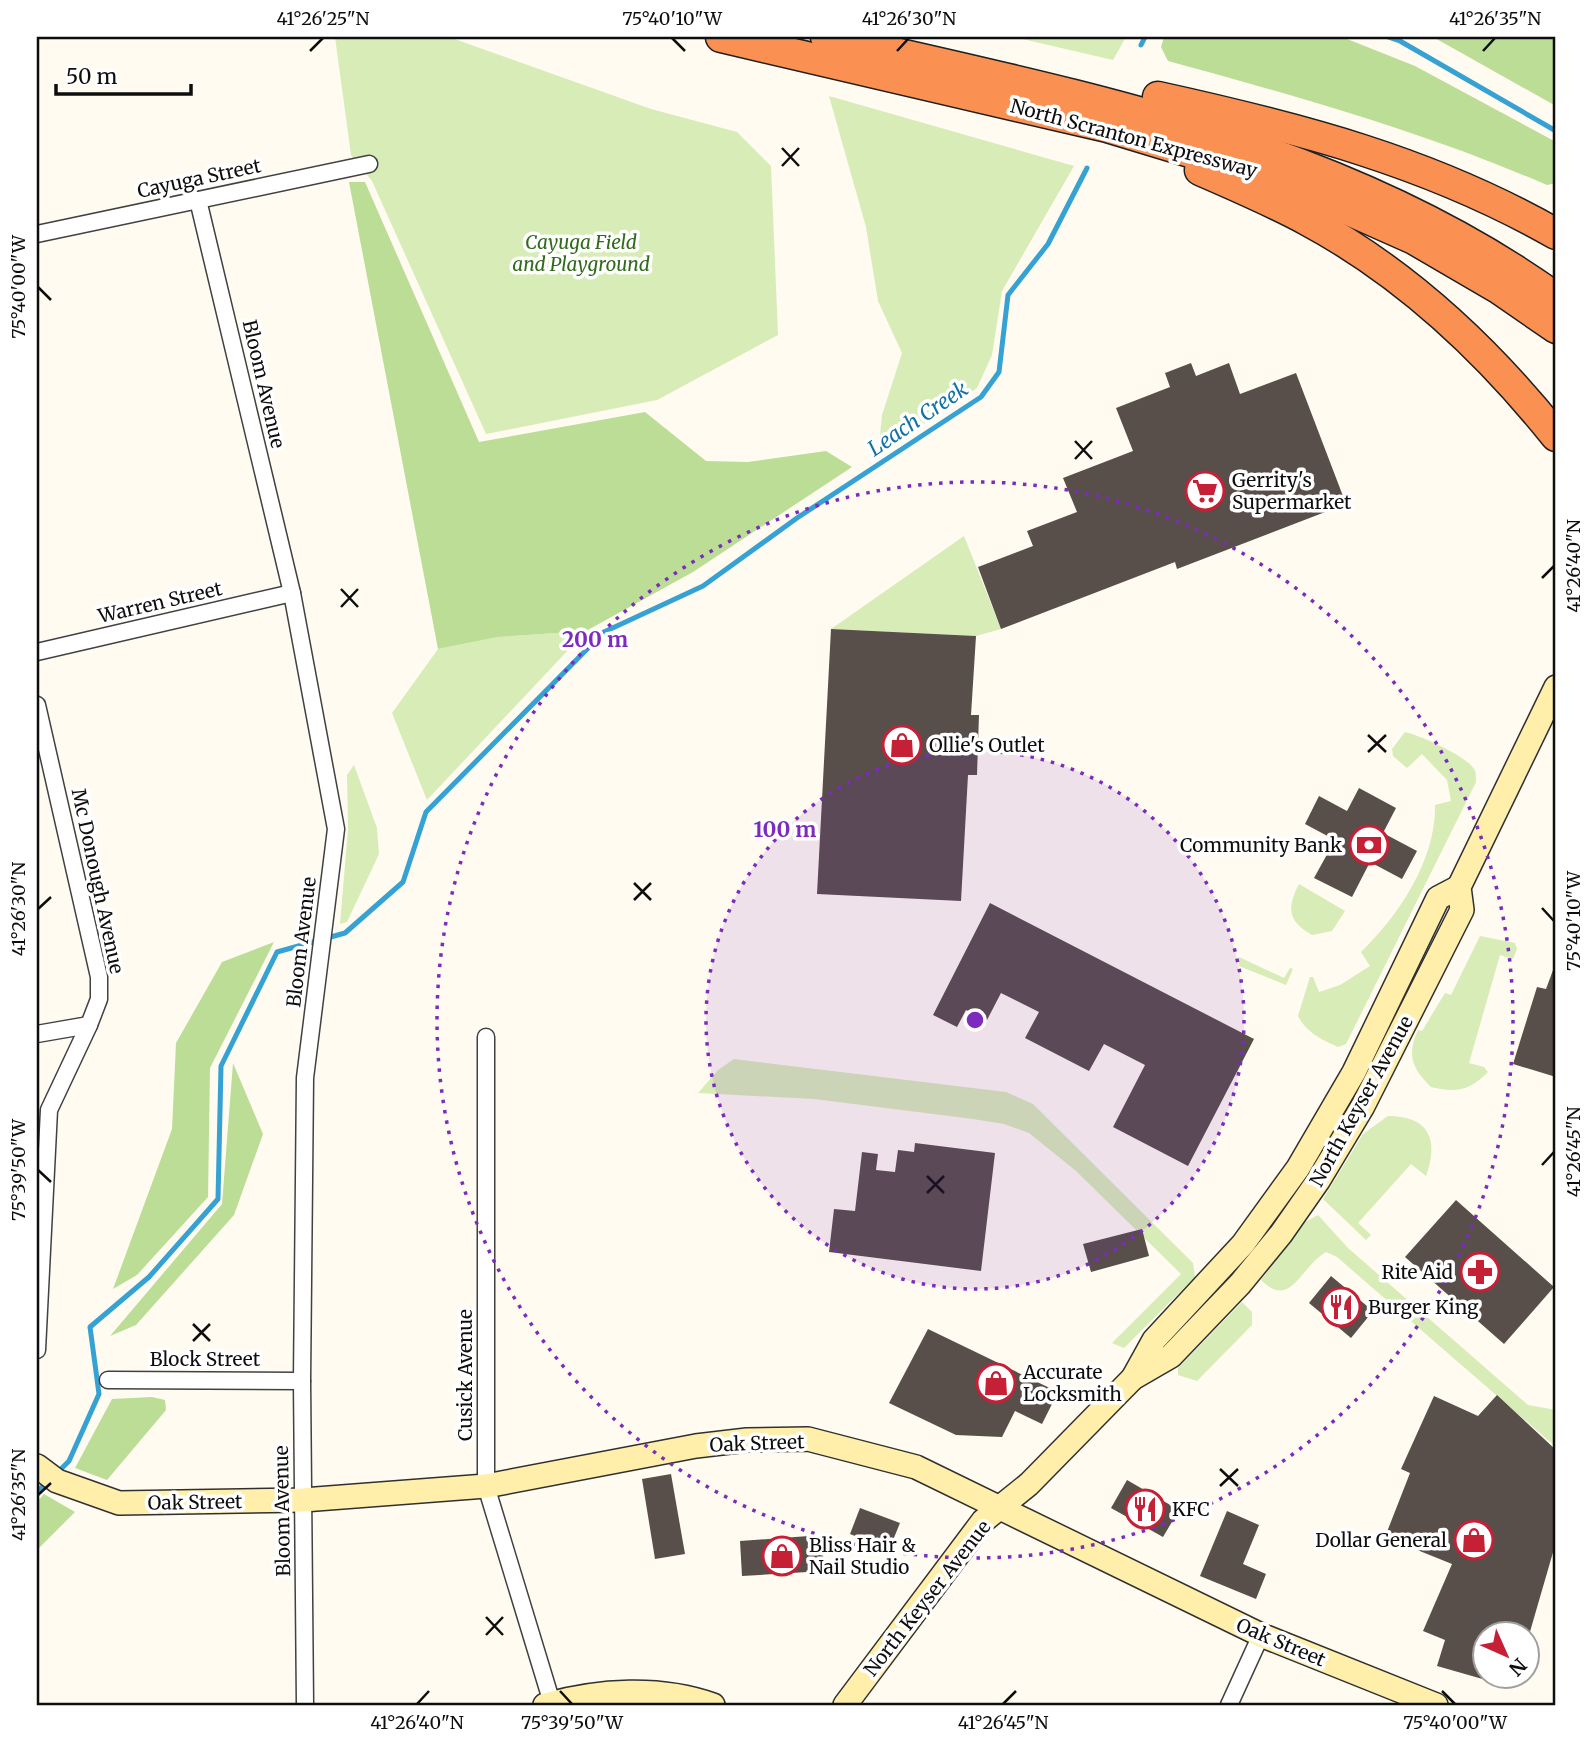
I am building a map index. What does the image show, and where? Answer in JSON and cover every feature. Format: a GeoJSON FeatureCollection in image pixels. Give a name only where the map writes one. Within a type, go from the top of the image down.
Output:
{"type":"FeatureCollection","features":[{"type":"Feature","properties":{"kind":"highway","name":"North Scranton Expressway"},"geometry":{"type":"LineString","coordinates":[[722,37],[1107,127],[1235,164],[1369,217],[1455,262],[1556,328]]}},
{"type":"Feature","properties":{"kind":"highway","name":"North Scranton Expressway"},"geometry":{"type":"LineString","coordinates":[[825,37],[1113,104],[1288,157],[1425,218],[1510,267],[1556,298]]}},
{"type":"Feature","properties":{"kind":"highway"},"geometry":{"type":"LineString","coordinates":[[899,54],[1155,97],[1312,134],[1451,180],[1556,234]]}},
{"type":"Feature","properties":{"kind":"highway"},"geometry":{"type":"LineString","coordinates":[[1107,127],[1275,204],[1360,253],[1461,332],[1516,388],[1556,436]]}},
{"type":"Feature","properties":{"kind":"street","name":"Cayuga Street"},"geometry":{"type":"LineString","coordinates":[[37,234],[369,163]]}},
{"type":"Feature","properties":{"kind":"street","name":"Bloom Avenue"},"geometry":{"type":"LineString","coordinates":[[198,200],[292,593],[336,829],[305,1078],[302,1381],[304,1705]]}},
{"type":"Feature","properties":{"kind":"street","name":"Warren Street"},"geometry":{"type":"LineString","coordinates":[[37,652],[292,593]]}},
{"type":"Feature","properties":{"kind":"street","name":"North Keyser Avenue"},"geometry":{"type":"LineString","coordinates":[[845,1705],[983,1521],[1029,1484],[1133,1378],[1171,1356],[1219,1307],[1281,1234],[1318,1181],[1372,1089],[1462,910],[1459,887],[1556,687]]}},
{"type":"Feature","properties":{"kind":"street","name":"Mc Donough Avenue"},"geometry":{"type":"LineString","coordinates":[[37,705],[99,977],[99,999],[49,1110],[37,1350]]}},
{"type":"Feature","properties":{"kind":"street"},"geometry":{"type":"LineString","coordinates":[[37,1034],[89,1025]]}},
{"type":"Feature","properties":{"kind":"street","name":"Cusick Avenue"},"geometry":{"type":"LineString","coordinates":[[486,1037],[486,1486],[549,1704]]}},
{"type":"Feature","properties":{"kind":"street","name":"Block Street"},"geometry":{"type":"LineString","coordinates":[[108,1380],[302,1381]]}},
{"type":"Feature","properties":{"kind":"street","name":"Oak Street"},"geometry":{"type":"LineString","coordinates":[[37,1466],[57,1481],[119,1503],[303,1500],[486,1486],[696,1446],[747,1440],[808,1439],[916,1467],[1261,1635],[1436,1705]]}},
{"type":"Feature","properties":{"kind":"street"},"geometry":{"type":"LineString","coordinates":[[1229,1705],[1261,1635]]}},
{"type":"Feature","properties":{"kind":"street"},"geometry":{"type":"LineString","coordinates":[[549,1704],[587,1696],[653,1698],[713,1705]]}},
{"type":"Feature","properties":{"kind":"green space","name":"Cayuga Field and Playground"},"geometry":{"type":"Polygon","coordinates":[[[335,37],[449,37],[651,109],[737,132],[771,166],[778,335],[657,400],[486,434],[372,181],[351,155],[335,37]]]}},
{"type":"Feature","properties":{"kind":"green space"},"geometry":{"type":"Polygon","coordinates":[[[1014,37],[1126,37],[1113,60],[1014,37]]]}},
{"type":"Feature","properties":{"kind":"green space"},"geometry":{"type":"Polygon","coordinates":[[[1164,37],[1342,37],[1415,66],[1556,142],[1556,183],[1547,185],[1454,148],[1360,116],[1168,61],[1161,47],[1164,37]]]}},
{"type":"Feature","properties":{"kind":"green space"},"geometry":{"type":"Polygon","coordinates":[[[1433,37],[1556,37],[1556,106],[1433,37]]]}},
{"type":"Feature","properties":{"kind":"green space"},"geometry":{"type":"Polygon","coordinates":[[[829,96],[1074,166],[1002,291],[992,355],[977,388],[878,455],[882,415],[902,353],[878,301],[866,227],[829,96]]]}},
{"type":"Feature","properties":{"kind":"green space"},"geometry":{"type":"Polygon","coordinates":[[[349,182],[365,182],[479,442],[645,412],[706,461],[748,462],[826,451],[852,467],[693,572],[586,631],[498,637],[438,649],[349,182]]]}},
{"type":"Feature","properties":{"kind":"green space"},"geometry":{"type":"Polygon","coordinates":[[[964,536],[1001,629],[976,636],[831,629],[964,536]]]}},
{"type":"Feature","properties":{"kind":"green space"},"geometry":{"type":"Polygon","coordinates":[[[586,631],[427,800],[392,713],[438,649],[498,637],[586,631]]]}},
{"type":"Feature","properties":{"kind":"green space"},"geometry":{"type":"Polygon","coordinates":[[[1405,732],[1432,742],[1464,759],[1475,771],[1476,782],[1346,1044],[1338,1047],[1310,1031],[1298,1016],[1310,977],[1313,977],[1319,992],[1340,985],[1370,966],[1361,952],[1389,921],[1413,885],[1429,846],[1435,805],[1451,801],[1447,780],[1422,754],[1407,768],[1393,756],[1392,749],[1405,732]]]}},
{"type":"Feature","properties":{"kind":"green space"},"geometry":{"type":"Polygon","coordinates":[[[354,765],[377,828],[379,854],[347,922],[340,924],[348,829],[347,775],[354,765]]]}},
{"type":"Feature","properties":{"kind":"green space"},"geometry":{"type":"Polygon","coordinates":[[[1299,884],[1345,911],[1332,931],[1312,935],[1294,919],[1292,900],[1299,884]]]}},
{"type":"Feature","properties":{"kind":"green space"},"geometry":{"type":"Polygon","coordinates":[[[1480,936],[1515,943],[1517,949],[1513,959],[1500,955],[1469,1063],[1484,1067],[1488,1072],[1462,1089],[1431,1087],[1415,1067],[1412,1054],[1415,1039],[1418,1030],[1422,1031],[1445,993],[1451,995],[1480,936]]]}},
{"type":"Feature","properties":{"kind":"green space"},"geometry":{"type":"Polygon","coordinates":[[[274,942],[210,1068],[208,1197],[137,1275],[113,1289],[172,1129],[176,1043],[222,962],[274,942]]]}},
{"type":"Feature","properties":{"kind":"green space"},"geometry":{"type":"Polygon","coordinates":[[[1239,957],[1284,978],[1290,968],[1293,969],[1286,985],[1239,966],[1239,957]]]}},
{"type":"Feature","properties":{"kind":"green space"},"geometry":{"type":"Polygon","coordinates":[[[734,1059],[1006,1092],[1033,1104],[1193,1263],[1195,1277],[1124,1348],[1112,1343],[1181,1274],[1076,1171],[1029,1133],[1004,1124],[973,1119],[814,1099],[698,1093],[718,1070],[734,1059]]]}},
{"type":"Feature","properties":{"kind":"green space"},"geometry":{"type":"Polygon","coordinates":[[[233,1063],[263,1134],[234,1215],[136,1325],[110,1336],[222,1204],[233,1063]]]}},
{"type":"Feature","properties":{"kind":"green space"},"geometry":{"type":"Polygon","coordinates":[[[1388,1116],[1413,1120],[1422,1126],[1431,1142],[1430,1163],[1426,1176],[1411,1164],[1358,1223],[1371,1235],[1366,1240],[1323,1199],[1363,1134],[1388,1116]]]}},
{"type":"Feature","properties":{"kind":"green space"},"geometry":{"type":"Polygon","coordinates":[[[1318,1215],[1348,1248],[1528,1405],[1556,1410],[1556,1447],[1337,1257],[1326,1252],[1288,1288],[1271,1288],[1261,1280],[1305,1222],[1318,1215]]]}},
{"type":"Feature","properties":{"kind":"green space"},"geometry":{"type":"Polygon","coordinates":[[[1242,1302],[1252,1312],[1252,1325],[1197,1381],[1178,1375],[1178,1368],[1242,1302]]]}},
{"type":"Feature","properties":{"kind":"green space"},"geometry":{"type":"Polygon","coordinates":[[[152,1397],[165,1400],[166,1410],[107,1480],[75,1468],[112,1399],[152,1397]]]}},
{"type":"Feature","properties":{"kind":"green space"},"geometry":{"type":"Polygon","coordinates":[[[44,1494],[75,1512],[37,1550],[37,1502],[44,1494]]]}},
{"type":"Feature","properties":{"kind":"building","name":"Gerrity's Supermarket"},"geometry":{"type":"Polygon","coordinates":[[[1191,363],[1196,376],[1229,363],[1240,394],[1296,373],[1346,504],[1177,569],[1175,562],[1001,629],[978,567],[1033,546],[1027,531],[1077,512],[1063,478],[1133,451],[1116,408],[1170,387],[1165,373],[1191,363]]]}},
{"type":"Feature","properties":{"kind":"building","name":"Ollie's Outlet"},"geometry":{"type":"Polygon","coordinates":[[[831,629],[976,636],[971,715],[979,715],[977,775],[968,775],[961,901],[817,894],[831,629]]]}},
{"type":"Feature","properties":{"kind":"building","name":"Community Bank"},"geometry":{"type":"Polygon","coordinates":[[[1359,788],[1396,808],[1383,833],[1417,851],[1402,879],[1370,862],[1352,897],[1314,878],[1335,840],[1305,824],[1319,796],[1347,811],[1359,788]]]}},
{"type":"Feature","properties":{"kind":"building"},"geometry":{"type":"Polygon","coordinates":[[[990,903],[1254,1039],[1188,1166],[1113,1127],[1145,1065],[1104,1044],[1089,1071],[1025,1038],[1039,1012],[1001,993],[987,1020],[966,1010],[957,1027],[933,1015],[990,903]]]}},
{"type":"Feature","properties":{"kind":"building"},"geometry":{"type":"Polygon","coordinates":[[[1556,962],[1556,1077],[1513,1064],[1537,987],[1546,989],[1556,962]]]}},
{"type":"Feature","properties":{"kind":"building"},"geometry":{"type":"Polygon","coordinates":[[[915,1143],[995,1153],[981,1271],[829,1252],[834,1209],[855,1211],[862,1152],[878,1154],[876,1170],[895,1172],[898,1150],[914,1152],[915,1143]]]}},
{"type":"Feature","properties":{"kind":"building","name":"Rite Aid"},"geometry":{"type":"Polygon","coordinates":[[[1456,1200],[1554,1287],[1504,1344],[1405,1257],[1456,1200]]]}},
{"type":"Feature","properties":{"kind":"building"},"geometry":{"type":"Polygon","coordinates":[[[1142,1229],[1149,1256],[1091,1272],[1083,1244],[1142,1229]]]}},
{"type":"Feature","properties":{"kind":"building","name":"Burger King"},"geometry":{"type":"Polygon","coordinates":[[[1331,1276],[1373,1311],[1351,1338],[1309,1303],[1331,1276]]]}},
{"type":"Feature","properties":{"kind":"building"},"geometry":{"type":"Polygon","coordinates":[[[928,1329],[1058,1392],[1042,1424],[1015,1411],[1002,1437],[956,1435],[889,1403],[928,1329]]]}},
{"type":"Feature","properties":{"kind":"building","name":"Dollar General"},"geometry":{"type":"Polygon","coordinates":[[[1497,1395],[1556,1450],[1556,1542],[1533,1620],[1470,1620],[1470,1675],[1437,1666],[1445,1640],[1423,1631],[1452,1564],[1385,1537],[1410,1473],[1401,1469],[1434,1396],[1478,1416],[1497,1395]]]}},
{"type":"Feature","properties":{"kind":"building"},"geometry":{"type":"Polygon","coordinates":[[[671,1474],[685,1554],[655,1559],[642,1479],[671,1474]]]}},
{"type":"Feature","properties":{"kind":"building","name":"KFC"},"geometry":{"type":"Polygon","coordinates":[[[1127,1480],[1179,1510],[1163,1537],[1111,1508],[1127,1480]]]}},
{"type":"Feature","properties":{"kind":"building"},"geometry":{"type":"Polygon","coordinates":[[[860,1508],[900,1523],[889,1550],[850,1534],[860,1508]]]}},
{"type":"Feature","properties":{"kind":"building"},"geometry":{"type":"Polygon","coordinates":[[[1227,1511],[1259,1525],[1243,1564],[1266,1574],[1256,1599],[1200,1576],[1227,1511]]]}},
{"type":"Feature","properties":{"kind":"building","name":"Bliss Hair & Nail Studio"},"geometry":{"type":"Polygon","coordinates":[[[822,1535],[824,1571],[742,1576],[740,1541],[822,1535]]]}},
{"type":"Feature","properties":{"kind":"waterway","name":"Leach Creek"},"geometry":{"type":"LineString","coordinates":[[1141,45],[1145,37]]}},
{"type":"Feature","properties":{"kind":"waterway","name":"Leach Creek"},"geometry":{"type":"LineString","coordinates":[[1388,37],[1400,41],[1556,131]]}},
{"type":"Feature","properties":{"kind":"waterway"},"geometry":{"type":"LineString","coordinates":[[57,1473],[69,1461],[99,1394],[90,1327],[149,1277],[218,1199],[221,1066],[277,952],[345,933],[403,882],[426,812],[604,632],[703,586],[797,518],[981,397],[999,372],[1008,295],[1048,244],[1087,168]]}},
{"type":"Feature","properties":{"kind":"waterway"},"geometry":{"type":"LineString","coordinates":[[37,1492],[47,1482]]}},
{"type":"Feature","properties":{"kind":"place","name":"Gerrity's Supermarket"},"geometry":{"type":"Point","coordinates":[1205,491]}},
{"type":"Feature","properties":{"kind":"place","name":"Ollie's Outlet"},"geometry":{"type":"Point","coordinates":[902,745]}},
{"type":"Feature","properties":{"kind":"place","name":"Community Bank"},"geometry":{"type":"Point","coordinates":[1369,845]}},
{"type":"Feature","properties":{"kind":"place","name":"Rite Aid"},"geometry":{"type":"Point","coordinates":[1480,1272]}},
{"type":"Feature","properties":{"kind":"place","name":"Burger King"},"geometry":{"type":"Point","coordinates":[1341,1307]}},
{"type":"Feature","properties":{"kind":"place","name":"Accurate Locksmith"},"geometry":{"type":"Point","coordinates":[996,1383]}},
{"type":"Feature","properties":{"kind":"place","name":"KFC"},"geometry":{"type":"Point","coordinates":[1145,1509]}},
{"type":"Feature","properties":{"kind":"place","name":"Dollar General"},"geometry":{"type":"Point","coordinates":[1474,1540]}},
{"type":"Feature","properties":{"kind":"place","name":"Bliss Hair & Nail Studio"},"geometry":{"type":"Point","coordinates":[782,1556]}}]}
